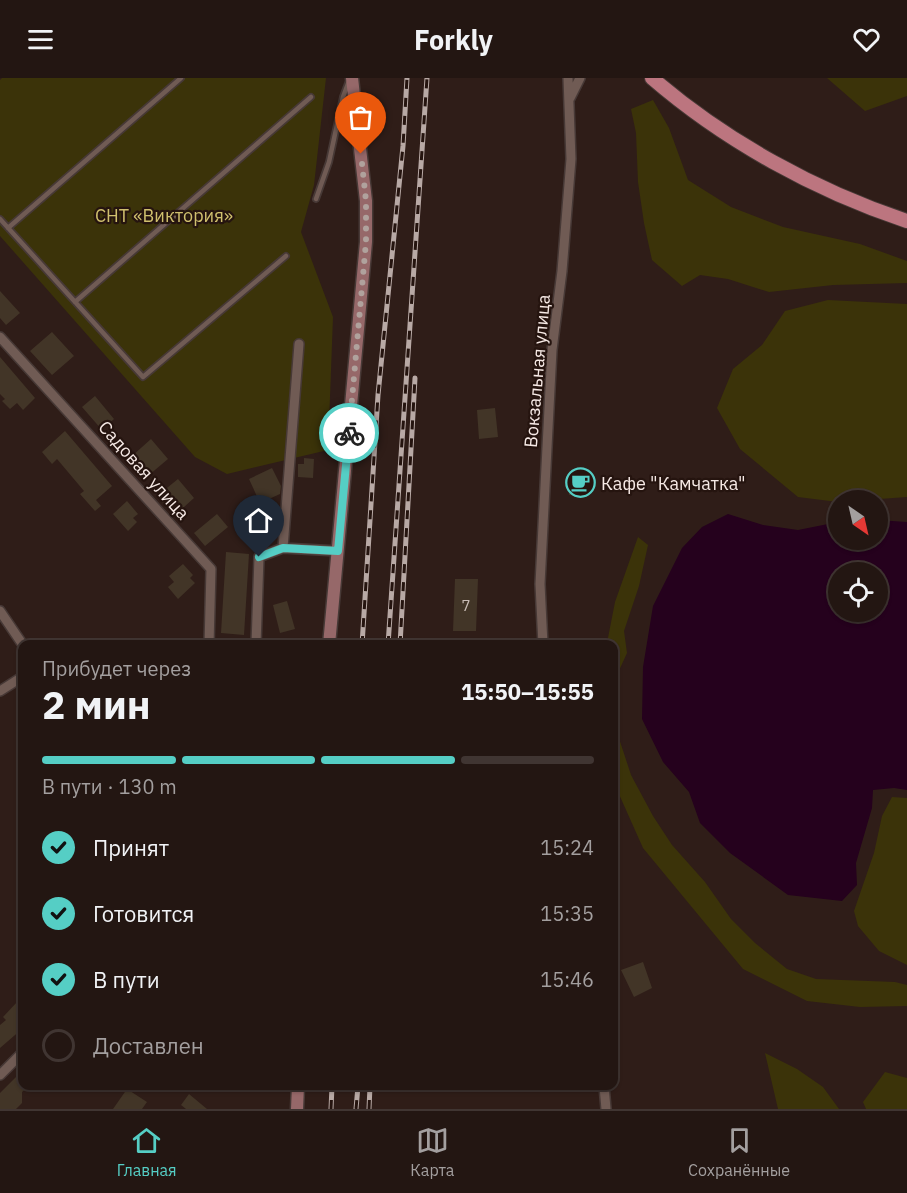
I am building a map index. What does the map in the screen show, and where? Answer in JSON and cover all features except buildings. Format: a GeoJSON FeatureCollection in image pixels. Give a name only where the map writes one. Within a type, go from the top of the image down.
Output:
{"type":"FeatureCollection","features":[{"type":"Feature","properties":{"kind":"main road"},"geometry":{"type":"LineString","coordinates":[[652,78],[700,115],[791,172],[834,193],[907,221]]}},
{"type":"Feature","properties":{"kind":"street"},"geometry":{"type":"LineString","coordinates":[[329,640],[366,242],[366,201],[351,78]]}},
{"type":"Feature","properties":{"kind":"street","name":"Вокзальная улица"},"geometry":{"type":"LineString","coordinates":[[543,640],[540,584],[552,350],[562,271],[571,159],[568,78]]}},
{"type":"Feature","properties":{"kind":"street"},"geometry":{"type":"LineString","coordinates":[[569,100],[580,78]]}},
{"type":"Feature","properties":{"kind":"street","name":"Садовая улица"},"geometry":{"type":"LineString","coordinates":[[0,337],[212,569],[209,640]]}},
{"type":"Feature","properties":{"kind":"street"},"geometry":{"type":"LineString","coordinates":[[283,548],[299,344]]}},
{"type":"Feature","properties":{"kind":"street"},"geometry":{"type":"LineString","coordinates":[[256,640],[259,557],[283,548],[338,551]]}},
{"type":"Feature","properties":{"kind":"street"},"geometry":{"type":"LineString","coordinates":[[0,611],[20,640]]}},
{"type":"Feature","properties":{"kind":"street"},"geometry":{"type":"LineString","coordinates":[[0,691],[18,679]]}},
{"type":"Feature","properties":{"kind":"street"},"geometry":{"type":"LineString","coordinates":[[0,1075],[18,1057]]}},
{"type":"Feature","properties":{"kind":"street"},"geometry":{"type":"LineString","coordinates":[[297,1109],[298,1090]]}},
{"type":"Feature","properties":{"kind":"street"},"geometry":{"type":"LineString","coordinates":[[604,1090],[606,1109]]}},
{"type":"Feature","properties":{"kind":"lane"},"geometry":{"type":"LineString","coordinates":[[8,228],[181,78]]}},
{"type":"Feature","properties":{"kind":"lane"},"geometry":{"type":"LineString","coordinates":[[316,199],[329,162],[343,97],[351,78]]}},
{"type":"Feature","properties":{"kind":"lane"},"geometry":{"type":"LineString","coordinates":[[75,302],[311,97]]}},
{"type":"Feature","properties":{"kind":"lane"},"geometry":{"type":"LineString","coordinates":[[0,219],[142,377],[286,256]]}},
{"type":"Feature","properties":{"kind":"green space","name":"СНТ «Виктория»"},"geometry":{"type":"Polygon","coordinates":[[[2,78],[326,78],[314,185],[301,232],[333,317],[328,450],[227,474],[195,457],[0,236],[0,80],[2,78]]]}},
{"type":"Feature","properties":{"kind":"green space"},"geometry":{"type":"Polygon","coordinates":[[[827,78],[907,78],[907,96],[865,111],[827,78]]]}},
{"type":"Feature","properties":{"kind":"green space"},"geometry":{"type":"Polygon","coordinates":[[[653,100],[669,128],[688,180],[731,207],[783,227],[860,244],[907,261],[907,283],[833,285],[769,292],[728,279],[700,275],[682,286],[652,260],[644,223],[638,182],[636,133],[631,109],[653,100]]]}},
{"type":"Feature","properties":{"kind":"green space"},"geometry":{"type":"Polygon","coordinates":[[[828,300],[907,304],[907,497],[888,498],[888,490],[828,490],[828,501],[798,497],[740,449],[717,408],[733,369],[762,345],[785,311],[828,300]]]}},
{"type":"Feature","properties":{"kind":"green space"},"geometry":{"type":"Polygon","coordinates":[[[638,537],[648,545],[639,586],[624,631],[627,653],[618,673],[618,640],[608,640],[615,602],[638,537]]]}},
{"type":"Feature","properties":{"kind":"green space"},"geometry":{"type":"Polygon","coordinates":[[[618,735],[631,775],[672,845],[705,882],[731,919],[755,943],[787,969],[816,979],[895,982],[907,985],[907,1006],[860,1007],[807,1001],[743,969],[643,848],[618,792],[618,735]]]}},
{"type":"Feature","properties":{"kind":"green space"},"geometry":{"type":"Polygon","coordinates":[[[892,797],[907,798],[907,965],[879,951],[858,926],[854,911],[874,853],[882,816],[892,797]]]}},
{"type":"Feature","properties":{"kind":"green space"},"geometry":{"type":"Polygon","coordinates":[[[765,1053],[797,1069],[823,1087],[839,1109],[778,1109],[765,1053]]]}},
{"type":"Feature","properties":{"kind":"green space"},"geometry":{"type":"Polygon","coordinates":[[[885,1072],[907,1078],[907,1109],[866,1109],[863,1102],[885,1072]]]}},
{"type":"Feature","properties":{"kind":"shaded area"},"geometry":{"type":"Polygon","coordinates":[[[728,514],[763,525],[798,530],[828,524],[828,550],[888,550],[888,521],[907,522],[907,790],[894,788],[873,790],[872,808],[856,863],[857,885],[842,901],[788,895],[730,853],[700,823],[689,792],[663,762],[642,719],[643,667],[653,606],[682,548],[702,527],[728,514]]]}},
{"type":"Feature","properties":{"kind":"railway"},"geometry":{"type":"LineString","coordinates":[[362,640],[378,395],[403,146],[407,78]]}},
{"type":"Feature","properties":{"kind":"railway"},"geometry":{"type":"LineString","coordinates":[[388,640],[427,78]]}},
{"type":"Feature","properties":{"kind":"railway"},"geometry":{"type":"LineString","coordinates":[[400,640],[415,378]]}},
{"type":"Feature","properties":{"kind":"railway"},"geometry":{"type":"LineString","coordinates":[[331,1109],[332,1090]]}},
{"type":"Feature","properties":{"kind":"railway"},"geometry":{"type":"LineString","coordinates":[[356,1109],[358,1090]]}},
{"type":"Feature","properties":{"kind":"railway"},"geometry":{"type":"LineString","coordinates":[[369,1109],[370,1090]]}},
{"type":"Feature","properties":{"kind":"way so far"},"geometry":{"type":"LineString","coordinates":[[349,433],[366,242],[366,201],[361,154]]}},
{"type":"Feature","properties":{"kind":"place","name":"Кафе \"Камчатка\""},"geometry":{"type":"Point","coordinates":[580,483]}},
{"type":"Feature","properties":{"kind":"route"},"geometry":{"type":"LineString","coordinates":[[259,557],[283,548],[338,551],[349,433]]}}]}
